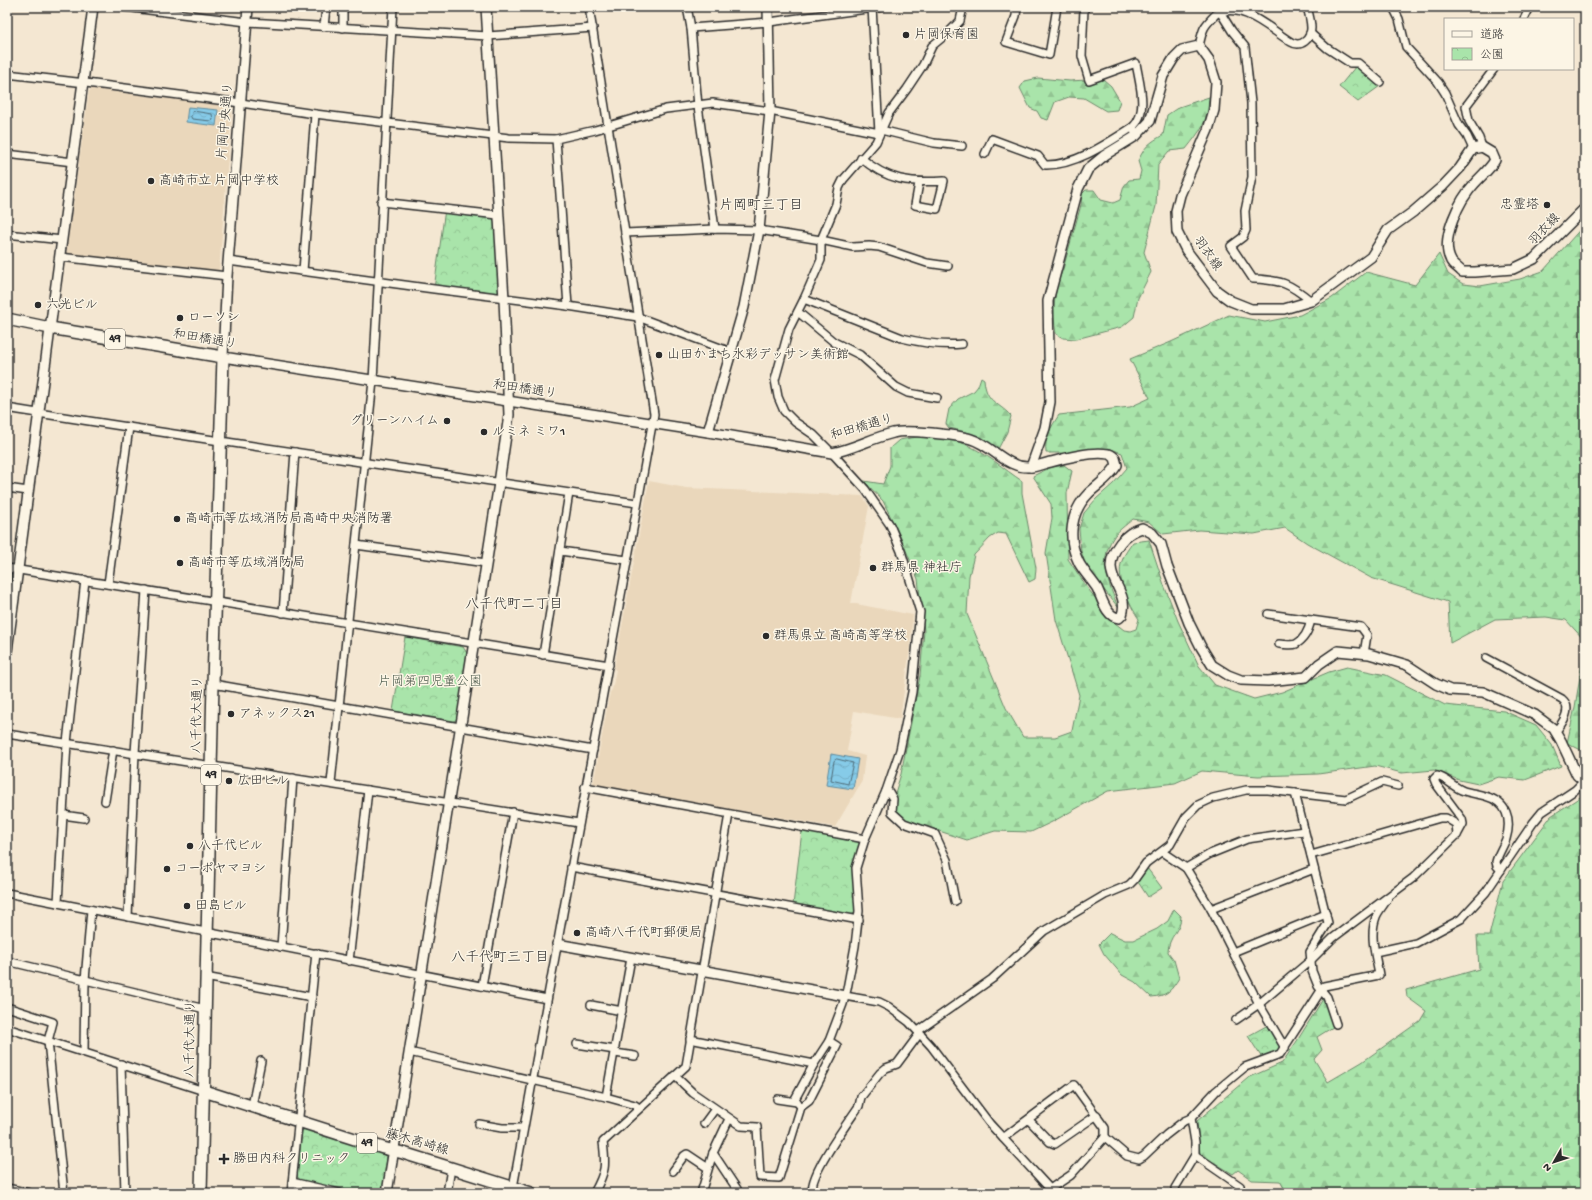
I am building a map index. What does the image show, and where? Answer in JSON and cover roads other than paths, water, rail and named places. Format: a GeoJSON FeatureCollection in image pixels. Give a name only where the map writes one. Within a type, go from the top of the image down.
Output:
{"type":"FeatureCollection","features":[{"type":"Feature","properties":{"kind":"main road","name":"和田橋通り"},"geometry":{"type":"LineString","coordinates":[[7,319],[50,328],[223,357]]}},
{"type":"Feature","properties":{"kind":"main road","name":"八千代大通り"},"geometry":{"type":"LineString","coordinates":[[201,1193],[206,932],[223,357]]}},
{"type":"Feature","properties":{"kind":"main road","name":"藤木高崎線"},"geometry":{"type":"LineString","coordinates":[[204,1091],[451,1168],[512,1190],[531,1193]]}},
{"type":"Feature","properties":{"kind":"street"},"geometry":{"type":"LineString","coordinates":[[7,651],[93,7]]}},
{"type":"Feature","properties":{"kind":"street"},"geometry":{"type":"LineString","coordinates":[[124,7],[170,10],[247,22],[488,36],[593,28]]}},
{"type":"Feature","properties":{"kind":"street","name":"片岡中央通り"},"geometry":{"type":"LineString","coordinates":[[223,357],[222,344],[248,7]]}},
{"type":"Feature","properties":{"kind":"street"},"geometry":{"type":"LineString","coordinates":[[324,27],[326,7]]}},
{"type":"Feature","properties":{"kind":"street"},"geometry":{"type":"LineString","coordinates":[[343,28],[344,7]]}},
{"type":"Feature","properties":{"kind":"street"},"geometry":{"type":"LineString","coordinates":[[331,783],[373,381],[381,202],[393,7]]}},
{"type":"Feature","properties":{"kind":"street"},"geometry":{"type":"LineString","coordinates":[[387,1193],[509,415],[495,137],[486,7]]}},
{"type":"Feature","properties":{"kind":"street"},"geometry":{"type":"LineString","coordinates":[[512,1190],[654,414],[589,7]]}},
{"type":"Feature","properties":{"kind":"street"},"geometry":{"type":"LineString","coordinates":[[687,7],[691,28],[698,106],[715,229]]}},
{"type":"Feature","properties":{"kind":"street"},"geometry":{"type":"LineString","coordinates":[[708,432],[744,307],[759,230],[770,111],[768,7]]}},
{"type":"Feature","properties":{"kind":"street"},"geometry":{"type":"LineString","coordinates":[[691,28],[769,22],[882,7]]}},
{"type":"Feature","properties":{"kind":"street"},"geometry":{"type":"LineString","coordinates":[[799,1104],[795,1099],[814,1064],[829,1041],[845,996],[859,920],[859,898],[856,868],[865,839],[886,791],[900,750],[912,692],[920,612],[901,551],[890,525],[865,489],[832,453],[814,435],[795,422],[784,411],[778,397],[775,380],[789,329],[821,260],[821,240],[836,204],[841,184],[861,158],[876,142],[889,112],[923,65],[932,46],[960,21],[963,7]]}},
{"type":"Feature","properties":{"kind":"street"},"geometry":{"type":"LineString","coordinates":[[1017,7],[1016,16],[1006,42],[1049,55],[1057,7]]}},
{"type":"Feature","properties":{"kind":"street"},"geometry":{"type":"LineString","coordinates":[[1218,9],[1241,8],[1265,22],[1291,43],[1297,45],[1302,44],[1308,38],[1312,29],[1308,7]]}},
{"type":"Feature","properties":{"kind":"street"},"geometry":{"type":"LineString","coordinates":[[1393,7],[1399,19],[1406,47],[1438,82],[1459,125],[1478,148]]}},
{"type":"Feature","properties":{"kind":"street"},"geometry":{"type":"LineString","coordinates":[[1524,18],[1530,7]]}},
{"type":"Feature","properties":{"kind":"street"},"geometry":{"type":"LineString","coordinates":[[872,8],[880,132]]}},
{"type":"Feature","properties":{"kind":"street"},"geometry":{"type":"LineString","coordinates":[[985,154],[992,139],[1038,156],[1045,165],[1057,165],[1093,152],[1134,132],[1140,119],[1142,97],[1136,63],[1089,80],[1082,56],[1084,9]]}},
{"type":"Feature","properties":{"kind":"street"},"geometry":{"type":"LineString","coordinates":[[1031,467],[1045,428],[1050,402],[1048,301],[1078,189],[1088,169],[1150,120],[1163,76],[1174,58],[1182,50],[1199,46],[1205,25],[1218,9]]}},
{"type":"Feature","properties":{"kind":"street"},"geometry":{"type":"LineString","coordinates":[[1218,9],[1245,47],[1251,103],[1252,177],[1244,211],[1246,230],[1243,237],[1231,246],[1253,279],[1281,281],[1299,291],[1311,301]]}},
{"type":"Feature","properties":{"kind":"street"},"geometry":{"type":"LineString","coordinates":[[1310,33],[1327,48],[1350,63],[1358,63],[1380,82]]}},
{"type":"Feature","properties":{"kind":"street","name":"羽衣線"},"geometry":{"type":"LineString","coordinates":[[1199,46],[1209,60],[1216,82],[1214,110],[1208,130],[1180,195],[1176,211],[1177,232],[1186,250],[1217,291],[1231,301],[1252,309],[1284,309],[1311,301],[1371,257],[1388,230],[1413,212],[1443,186],[1478,148],[1492,153],[1495,160],[1474,184],[1458,210],[1450,228],[1447,246],[1451,261],[1462,272],[1513,269],[1534,259],[1585,208]]}},
{"type":"Feature","properties":{"kind":"street"},"geometry":{"type":"LineString","coordinates":[[1478,148],[1479,138],[1469,121],[1466,106],[1493,70]]}},
{"type":"Feature","properties":{"kind":"street"},"geometry":{"type":"LineString","coordinates":[[7,74],[495,137],[556,139],[608,127],[666,109],[713,103],[770,111],[934,143],[962,146]]}},
{"type":"Feature","properties":{"kind":"street"},"geometry":{"type":"LineString","coordinates":[[302,271],[315,114]]}},
{"type":"Feature","properties":{"kind":"street"},"geometry":{"type":"LineString","coordinates":[[556,139],[568,306]]}},
{"type":"Feature","properties":{"kind":"street"},"geometry":{"type":"LineString","coordinates":[[7,154],[73,162]]}},
{"type":"Feature","properties":{"kind":"street"},"geometry":{"type":"LineString","coordinates":[[861,158],[874,169],[887,175],[919,182],[944,181],[937,210],[915,205],[919,182]]}},
{"type":"Feature","properties":{"kind":"street"},"geometry":{"type":"LineString","coordinates":[[381,202],[498,215]]}},
{"type":"Feature","properties":{"kind":"street"},"geometry":{"type":"LineString","coordinates":[[625,233],[715,229],[759,230],[821,240],[853,248],[869,246],[927,263],[948,266]]}},
{"type":"Feature","properties":{"kind":"street"},"geometry":{"type":"LineString","coordinates":[[7,234],[62,240]]}},
{"type":"Feature","properties":{"kind":"street"},"geometry":{"type":"LineString","coordinates":[[60,257],[227,276]]}},
{"type":"Feature","properties":{"kind":"street"},"geometry":{"type":"LineString","coordinates":[[228,261],[568,306],[638,317],[731,352]]}},
{"type":"Feature","properties":{"kind":"street"},"geometry":{"type":"LineString","coordinates":[[804,299],[902,338],[919,342],[947,345],[962,344]]}},
{"type":"Feature","properties":{"kind":"street"},"geometry":{"type":"LineString","coordinates":[[798,312],[834,342],[860,355],[896,387],[908,393],[937,398]]}},
{"type":"Feature","properties":{"kind":"street","name":"和田橋通り"},"geometry":{"type":"LineString","coordinates":[[223,357],[708,432],[832,453],[842,451],[894,432],[954,436],[972,439],[1008,461],[1020,466],[1031,467]]}},
{"type":"Feature","properties":{"kind":"street"},"geometry":{"type":"LineString","coordinates":[[7,408],[220,442],[638,503]]}},
{"type":"Feature","properties":{"kind":"street"},"geometry":{"type":"LineString","coordinates":[[108,584],[129,427]]}},
{"type":"Feature","properties":{"kind":"street"},"geometry":{"type":"LineString","coordinates":[[283,613],[295,452]]}},
{"type":"Feature","properties":{"kind":"street"},"geometry":{"type":"LineString","coordinates":[[1031,467],[1097,453],[1109,454],[1115,458],[1117,465],[1111,475],[1089,493],[1080,504],[1074,516],[1072,543],[1080,564],[1096,587],[1110,614],[1114,618],[1119,618],[1122,615],[1124,603],[1112,574],[1110,560],[1117,546],[1125,536],[1132,531],[1142,528],[1152,534],[1161,544],[1167,566],[1189,622],[1201,647],[1212,665],[1228,675],[1241,680],[1268,682],[1288,680],[1306,677],[1319,664],[1338,651],[1364,654],[1406,665],[1436,684],[1450,690],[1483,692],[1535,715],[1555,732],[1577,775],[1584,782],[1575,790],[1542,812],[1519,842],[1486,892],[1462,919],[1416,943],[1375,952]]}},
{"type":"Feature","properties":{"kind":"street"},"geometry":{"type":"LineString","coordinates":[[7,488],[28,491]]}},
{"type":"Feature","properties":{"kind":"street"},"geometry":{"type":"LineString","coordinates":[[543,655],[569,493]]}},
{"type":"Feature","properties":{"kind":"street"},"geometry":{"type":"LineString","coordinates":[[356,545],[486,563]]}},
{"type":"Feature","properties":{"kind":"street"},"geometry":{"type":"LineString","coordinates":[[560,550],[627,560]]}},
{"type":"Feature","properties":{"kind":"street"},"geometry":{"type":"LineString","coordinates":[[7,568],[608,665]]}},
{"type":"Feature","properties":{"kind":"street"},"geometry":{"type":"LineString","coordinates":[[58,903],[67,743],[85,580]]}},
{"type":"Feature","properties":{"kind":"street"},"geometry":{"type":"LineString","coordinates":[[128,917],[135,754],[146,590]]}},
{"type":"Feature","properties":{"kind":"street"},"geometry":{"type":"LineString","coordinates":[[1268,614],[1361,628],[1367,635],[1364,654]]}},
{"type":"Feature","properties":{"kind":"street"},"geometry":{"type":"LineString","coordinates":[[1279,644],[1295,644],[1305,636],[1311,620]]}},
{"type":"Feature","properties":{"kind":"street"},"geometry":{"type":"LineString","coordinates":[[1486,658],[1566,702],[1567,708],[1563,723],[1555,732]]}},
{"type":"Feature","properties":{"kind":"street"},"geometry":{"type":"LineString","coordinates":[[213,684],[593,750]]}},
{"type":"Feature","properties":{"kind":"street"},"geometry":{"type":"LineString","coordinates":[[7,734],[331,783],[579,823]]}},
{"type":"Feature","properties":{"kind":"street"},"geometry":{"type":"LineString","coordinates":[[105,801],[113,750]]}},
{"type":"Feature","properties":{"kind":"street"},"geometry":{"type":"LineString","coordinates":[[1236,1020],[1259,1004],[1311,960],[1333,938],[1413,878],[1457,835],[1463,824],[1462,819],[1436,784],[1434,779],[1437,776],[1442,777],[1458,789],[1485,796],[1495,801],[1503,808],[1508,816],[1509,829],[1496,862],[1496,866],[1501,870]]}},
{"type":"Feature","properties":{"kind":"street"},"geometry":{"type":"LineString","coordinates":[[281,947],[293,778]]}},
{"type":"Feature","properties":{"kind":"street"},"geometry":{"type":"LineString","coordinates":[[813,1193],[811,1188],[817,1170],[859,1106],[861,1097],[880,1073],[886,1068],[897,1064],[919,1032],[992,979],[1044,930],[1099,899],[1129,885],[1146,863],[1170,845],[1186,818],[1198,805],[1212,798],[1246,790],[1295,793],[1346,799],[1382,782],[1398,786]]}},
{"type":"Feature","properties":{"kind":"street"},"geometry":{"type":"LineString","coordinates":[[585,787],[865,839]]}},
{"type":"Feature","properties":{"kind":"street"},"geometry":{"type":"LineString","coordinates":[[349,961],[368,790]]}},
{"type":"Feature","properties":{"kind":"street"},"geometry":{"type":"LineString","coordinates":[[886,791],[889,792],[893,799],[892,812],[904,824],[935,834],[947,860],[955,901]]}},
{"type":"Feature","properties":{"kind":"street"},"geometry":{"type":"LineString","coordinates":[[1295,793],[1328,924],[1310,952],[1312,971],[1318,986],[1327,997],[1336,1024]]}},
{"type":"Feature","properties":{"kind":"street"},"geometry":{"type":"LineString","coordinates":[[482,986],[513,812]]}},
{"type":"Feature","properties":{"kind":"street"},"geometry":{"type":"LineString","coordinates":[[594,1193],[604,1172],[605,1156],[602,1142],[686,1066],[729,814]]}},
{"type":"Feature","properties":{"kind":"street"},"geometry":{"type":"LineString","coordinates":[[63,816],[84,818]]}},
{"type":"Feature","properties":{"kind":"street"},"geometry":{"type":"LineString","coordinates":[[1311,855],[1440,818],[1446,818],[1456,824],[1457,835]]}},
{"type":"Feature","properties":{"kind":"street"},"geometry":{"type":"LineString","coordinates":[[1186,868],[1217,851],[1247,839],[1304,831]]}},
{"type":"Feature","properties":{"kind":"street"},"geometry":{"type":"LineString","coordinates":[[1162,852],[1186,868],[1210,909],[1259,1004],[1285,1048]]}},
{"type":"Feature","properties":{"kind":"street"},"geometry":{"type":"LineString","coordinates":[[571,867],[859,920]]}},
{"type":"Feature","properties":{"kind":"street"},"geometry":{"type":"LineString","coordinates":[[1210,909],[1314,870]]}},
{"type":"Feature","properties":{"kind":"street"},"geometry":{"type":"LineString","coordinates":[[7,893],[547,999]]}},
{"type":"Feature","properties":{"kind":"street"},"geometry":{"type":"LineString","coordinates":[[1105,1137],[1127,1156],[1139,1159],[1152,1150],[1166,1135],[1191,1118],[1216,1091],[1245,1067],[1280,1054],[1324,986],[1379,975],[1373,937],[1374,926],[1376,916],[1390,895]]}},
{"type":"Feature","properties":{"kind":"street"},"geometry":{"type":"LineString","coordinates":[[84,1052],[85,980],[91,910]]}},
{"type":"Feature","properties":{"kind":"street"},"geometry":{"type":"LineString","coordinates":[[1233,952],[1326,914]]}},
{"type":"Feature","properties":{"kind":"street"},"geometry":{"type":"LineString","coordinates":[[557,944],[879,1002],[898,1013],[919,1032],[990,1124],[1049,1191],[1070,1175],[1105,1137],[1105,1128],[1074,1085],[1003,1138]]}},
{"type":"Feature","properties":{"kind":"street"},"geometry":{"type":"LineString","coordinates":[[291,1193],[316,953]]}},
{"type":"Feature","properties":{"kind":"street"},"geometry":{"type":"LineString","coordinates":[[606,1097],[631,958]]}},
{"type":"Feature","properties":{"kind":"street"},"geometry":{"type":"LineString","coordinates":[[7,961],[205,1009]]}},
{"type":"Feature","properties":{"kind":"street"},"geometry":{"type":"LineString","coordinates":[[206,977],[312,997]]}},
{"type":"Feature","properties":{"kind":"street"},"geometry":{"type":"LineString","coordinates":[[591,1005],[622,1011]]}},
{"type":"Feature","properties":{"kind":"street"},"geometry":{"type":"LineString","coordinates":[[7,1007],[53,1022],[48,1041],[64,1193]]}},
{"type":"Feature","properties":{"kind":"street"},"geometry":{"type":"LineString","coordinates":[[7,1028],[204,1091]]}},
{"type":"Feature","properties":{"kind":"street"},"geometry":{"type":"LineString","coordinates":[[690,1039],[814,1064]]}},
{"type":"Feature","properties":{"kind":"street"},"geometry":{"type":"LineString","coordinates":[[777,1099],[799,1104],[809,1101],[837,1046],[829,1041]]}},
{"type":"Feature","properties":{"kind":"street"},"geometry":{"type":"LineString","coordinates":[[577,1044],[635,1056]]}},
{"type":"Feature","properties":{"kind":"street"},"geometry":{"type":"LineString","coordinates":[[409,1052],[606,1097],[635,1105],[639,1108]]}},
{"type":"Feature","properties":{"kind":"street"},"geometry":{"type":"LineString","coordinates":[[252,1106],[261,1061]]}},
{"type":"Feature","properties":{"kind":"street"},"geometry":{"type":"LineString","coordinates":[[121,1064],[125,1193]]}},
{"type":"Feature","properties":{"kind":"street"},"geometry":{"type":"LineString","coordinates":[[675,1076],[693,1093],[729,1119],[741,1126],[757,1127],[760,1178],[779,1178],[799,1104]]}},
{"type":"Feature","properties":{"kind":"street"},"geometry":{"type":"LineString","coordinates":[[704,1124],[715,1108]]}},
{"type":"Feature","properties":{"kind":"street"},"geometry":{"type":"LineString","coordinates":[[1029,1120],[1050,1142],[1054,1144],[1097,1115]]}},
{"type":"Feature","properties":{"kind":"street"},"geometry":{"type":"LineString","coordinates":[[1176,1193],[1175,1188],[1195,1156],[1195,1142],[1191,1118]]}},
{"type":"Feature","properties":{"kind":"street"},"geometry":{"type":"LineString","coordinates":[[701,1193],[713,1153],[729,1119]]}},
{"type":"Feature","properties":{"kind":"street"},"geometry":{"type":"LineString","coordinates":[[479,1124],[502,1128],[523,1128]]}},
{"type":"Feature","properties":{"kind":"street"},"geometry":{"type":"LineString","coordinates":[[713,1153],[737,1188],[737,1193]]}},
{"type":"Feature","properties":{"kind":"street"},"geometry":{"type":"LineString","coordinates":[[673,1171],[687,1154],[708,1168]]}},
{"type":"Feature","properties":{"kind":"street"},"geometry":{"type":"LineString","coordinates":[[1195,1156],[1240,1186],[1237,1193]]}},
{"type":"Feature","properties":{"kind":"street"},"geometry":{"type":"LineString","coordinates":[[447,1193],[451,1168]]}},
{"type":"Feature","properties":{"kind":"street"},"geometry":{"type":"LineString","coordinates":[[292,1182],[340,1193]]}},
{"type":"Feature","properties":{"kind":"street"},"geometry":{"type":"LineString","coordinates":[[7,1188],[30,1193]]}},
{"type":"Feature","properties":{"kind":"water"},"geometry":{"type":"Polygon","coordinates":[[[188,107],[218,110],[216,126],[186,122],[188,107]]]}},
{"type":"Feature","properties":{"kind":"water"},"geometry":{"type":"Polygon","coordinates":[[[831,754],[858,759],[853,789],[826,785],[831,754]]]}},
{"type":"Feature","properties":{"kind":"place","name":"片岡保育園"},"geometry":{"type":"Point","coordinates":[906,35]}},
{"type":"Feature","properties":{"kind":"place","name":"高崎市立 片岡中学校"},"geometry":{"type":"Point","coordinates":[151,181]}},
{"type":"Feature","properties":{"kind":"place","name":"忠霊塔"},"geometry":{"type":"Point","coordinates":[1547,205]}},
{"type":"Feature","properties":{"kind":"place","name":"六光ビル"},"geometry":{"type":"Point","coordinates":[38,305]}},
{"type":"Feature","properties":{"kind":"place","name":"ローソン"},"geometry":{"type":"Point","coordinates":[180,318]}},
{"type":"Feature","properties":{"kind":"place","name":"山田かまち水彩デッサン美術館"},"geometry":{"type":"Point","coordinates":[659,355]}},
{"type":"Feature","properties":{"kind":"place","name":"グリーンハイム"},"geometry":{"type":"Point","coordinates":[447,421]}},
{"type":"Feature","properties":{"kind":"place","name":"ルミネ ミワ1"},"geometry":{"type":"Point","coordinates":[484,432]}},
{"type":"Feature","properties":{"kind":"place","name":"高崎市等広域消防局高崎中央消防署"},"geometry":{"type":"Point","coordinates":[177,519]}},
{"type":"Feature","properties":{"kind":"place","name":"高崎市等広域消防局"},"geometry":{"type":"Point","coordinates":[180,563]}},
{"type":"Feature","properties":{"kind":"place","name":"群馬県 神社庁"},"geometry":{"type":"Point","coordinates":[873,568]}},
{"type":"Feature","properties":{"kind":"place","name":"群馬県立 高崎高等学校"},"geometry":{"type":"Point","coordinates":[766,636]}},
{"type":"Feature","properties":{"kind":"place","name":"アネックス21"},"geometry":{"type":"Point","coordinates":[231,714]}},
{"type":"Feature","properties":{"kind":"place","name":"広田ビル"},"geometry":{"type":"Point","coordinates":[229,781]}},
{"type":"Feature","properties":{"kind":"place","name":"八千代ビル"},"geometry":{"type":"Point","coordinates":[190,846]}},
{"type":"Feature","properties":{"kind":"place","name":"コーポヤマヨシ"},"geometry":{"type":"Point","coordinates":[167,869]}},
{"type":"Feature","properties":{"kind":"place","name":"田島ビル"},"geometry":{"type":"Point","coordinates":[187,906]}},
{"type":"Feature","properties":{"kind":"place","name":"高崎八千代町郵便局"},"geometry":{"type":"Point","coordinates":[577,933]}},
{"type":"Feature","properties":{"kind":"place","name":"勝田内科クリニック"},"geometry":{"type":"Point","coordinates":[224,1159]}},
{"type":"Feature","properties":{"kind":"district","name":"片岡町三丁目"},"geometry":{"type":"Point","coordinates":[761,206]}},
{"type":"Feature","properties":{"kind":"district","name":"八千代町二丁目"},"geometry":{"type":"Point","coordinates":[514,605]}},
{"type":"Feature","properties":{"kind":"district","name":"八千代町三丁目"},"geometry":{"type":"Point","coordinates":[500,958]}},
{"type":"Feature","properties":{"kind":"park label","name":"片岡第四児童公園"},"geometry":{"type":"Point","coordinates":[430,682]}}]}
